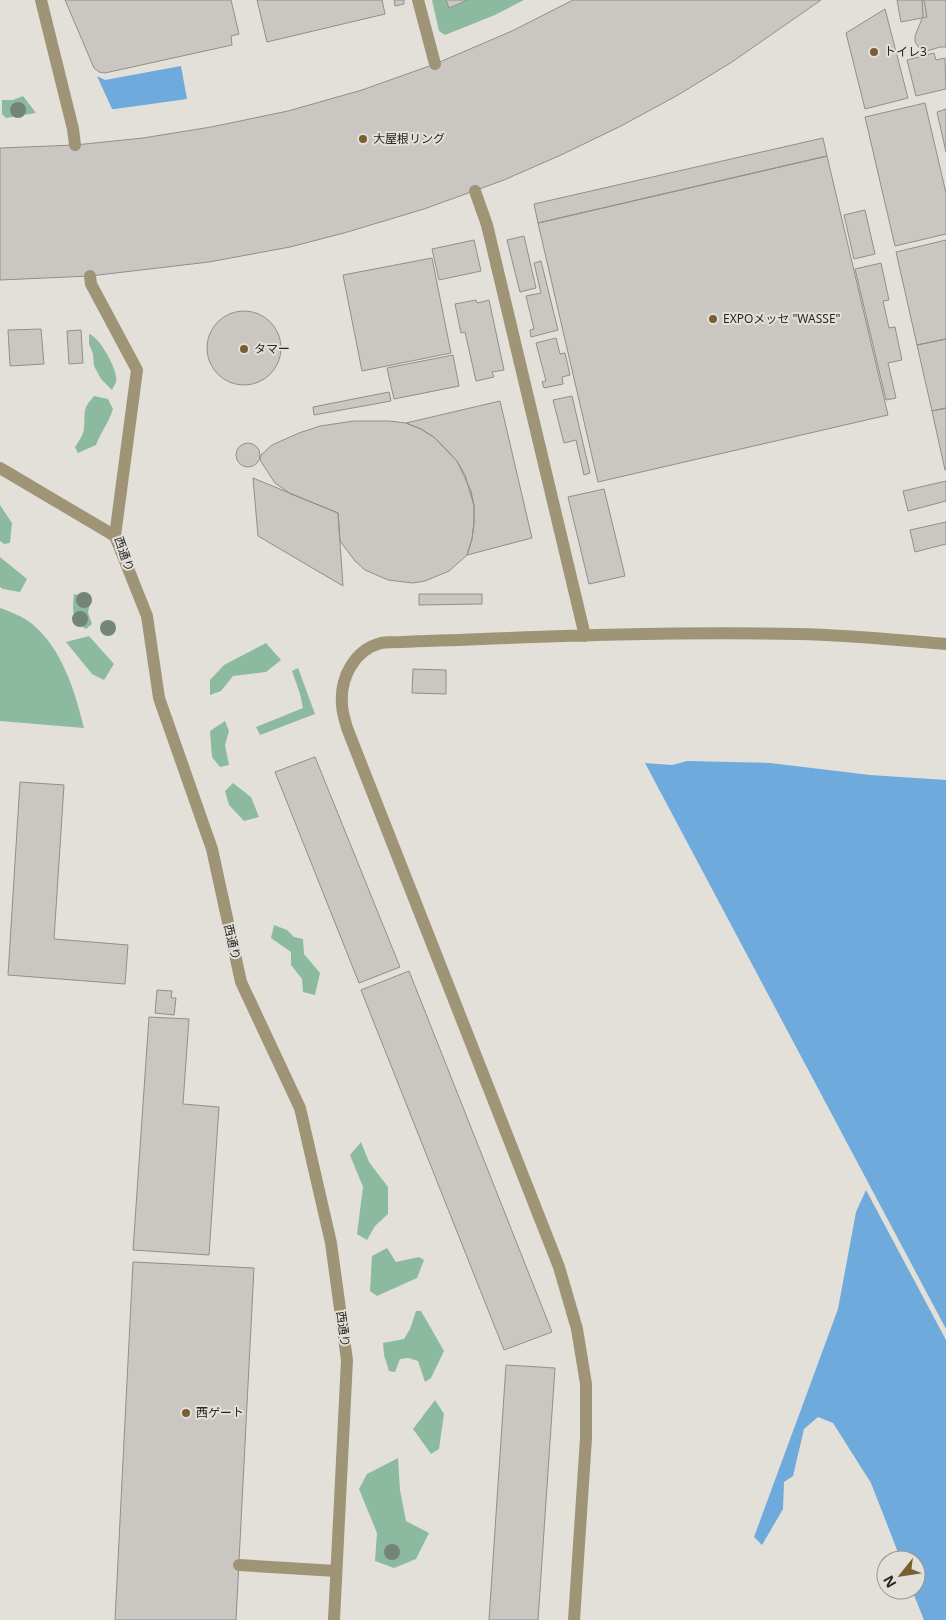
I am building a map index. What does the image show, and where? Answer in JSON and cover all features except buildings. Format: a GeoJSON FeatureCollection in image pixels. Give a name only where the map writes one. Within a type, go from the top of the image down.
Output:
{"type":"FeatureCollection","features":[{"type":"Feature","properties":{"kind":"lane"},"geometry":{"type":"LineString","coordinates":[[41,0],[73,129],[75,145]]}},
{"type":"Feature","properties":{"kind":"lane"},"geometry":{"type":"LineString","coordinates":[[418,0],[435,64]]}},
{"type":"Feature","properties":{"kind":"lane"},"geometry":{"type":"LineString","coordinates":[[475,191],[487,225],[585,636]]}},
{"type":"Feature","properties":{"kind":"lane","name":"西通り"},"geometry":{"type":"LineString","coordinates":[[90,276],[91,284],[137,370],[115,536],[148,616],[159,698],[212,849],[241,982],[300,1108],[331,1243],[347,1360],[334,1620]]}},
{"type":"Feature","properties":{"kind":"lane"},"geometry":{"type":"LineString","coordinates":[[0,468],[115,536]]}},
{"type":"Feature","properties":{"kind":"lane"},"geometry":{"type":"LineString","coordinates":[[574,1620],[586,1438],[586,1384],[577,1329],[559,1267],[347,728],[342,705],[343,684],[350,666],[362,652],[381,644],[585,636],[801,634],[946,644]]}},
{"type":"Feature","properties":{"kind":"lane"},"geometry":{"type":"LineString","coordinates":[[238,1565],[336,1571]]}},
{"type":"Feature","properties":{"kind":"green space"},"geometry":{"type":"Polygon","coordinates":[[[432,0],[524,0],[495,15],[445,35],[439,31],[432,0]]]}},
{"type":"Feature","properties":{"kind":"green space"},"geometry":{"type":"Polygon","coordinates":[[[23,96],[36,113],[6,118],[2,114],[2,100],[13,100],[23,96]]]}},
{"type":"Feature","properties":{"kind":"green space"},"geometry":{"type":"Polygon","coordinates":[[[89,334],[98,341],[112,363],[116,382],[112,390],[101,379],[94,366],[93,354],[89,344],[89,334]]]}},
{"type":"Feature","properties":{"kind":"green space"},"geometry":{"type":"Polygon","coordinates":[[[94,396],[108,399],[113,409],[96,445],[78,453],[75,447],[83,432],[85,411],[94,396]]]}},
{"type":"Feature","properties":{"kind":"green space"},"geometry":{"type":"Polygon","coordinates":[[[0,505],[12,523],[10,543],[4,544],[0,541],[0,505]]]}},
{"type":"Feature","properties":{"kind":"green space"},"geometry":{"type":"Polygon","coordinates":[[[0,557],[27,579],[20,592],[0,587],[0,557]]]}},
{"type":"Feature","properties":{"kind":"green space"},"geometry":{"type":"Polygon","coordinates":[[[74,594],[91,598],[88,613],[92,624],[86,629],[81,626],[74,614],[74,594]]]}},
{"type":"Feature","properties":{"kind":"green space"},"geometry":{"type":"Polygon","coordinates":[[[0,608],[20,616],[31,623],[51,645],[66,671],[84,728],[0,721],[0,608]]]}},
{"type":"Feature","properties":{"kind":"green space"},"geometry":{"type":"Polygon","coordinates":[[[89,636],[114,664],[104,680],[92,674],[66,642],[89,636]]]}},
{"type":"Feature","properties":{"kind":"green space"},"geometry":{"type":"Polygon","coordinates":[[[266,643],[281,660],[266,672],[233,676],[221,691],[210,695],[210,680],[224,665],[266,643]]]}},
{"type":"Feature","properties":{"kind":"green space"},"geometry":{"type":"Polygon","coordinates":[[[298,668],[315,714],[260,735],[256,727],[303,708],[292,671],[298,668]]]}},
{"type":"Feature","properties":{"kind":"green space"},"geometry":{"type":"Polygon","coordinates":[[[225,721],[229,731],[225,745],[229,765],[220,767],[212,757],[210,731],[225,721]]]}},
{"type":"Feature","properties":{"kind":"green space"},"geometry":{"type":"Polygon","coordinates":[[[233,783],[251,797],[259,817],[244,821],[229,805],[225,791],[233,783]]]}},
{"type":"Feature","properties":{"kind":"green space"},"geometry":{"type":"Polygon","coordinates":[[[274,925],[287,930],[294,937],[303,939],[304,954],[320,973],[315,995],[303,992],[302,979],[291,965],[291,952],[271,938],[274,925]]]}},
{"type":"Feature","properties":{"kind":"green space"},"geometry":{"type":"Polygon","coordinates":[[[361,1142],[369,1162],[388,1187],[388,1214],[375,1226],[367,1240],[357,1234],[363,1187],[350,1155],[361,1142]]]}},
{"type":"Feature","properties":{"kind":"green space"},"geometry":{"type":"Polygon","coordinates":[[[387,1248],[396,1262],[419,1257],[424,1260],[417,1278],[377,1296],[370,1291],[372,1256],[387,1248]]]}},
{"type":"Feature","properties":{"kind":"green space"},"geometry":{"type":"Polygon","coordinates":[[[416,1311],[421,1311],[444,1351],[431,1378],[425,1382],[418,1361],[408,1358],[400,1359],[395,1372],[389,1371],[384,1355],[383,1343],[404,1339],[410,1329],[416,1311]]]}},
{"type":"Feature","properties":{"kind":"green space"},"geometry":{"type":"Polygon","coordinates":[[[435,1400],[444,1414],[439,1449],[431,1454],[413,1429],[435,1400]]]}},
{"type":"Feature","properties":{"kind":"green space"},"geometry":{"type":"Polygon","coordinates":[[[398,1458],[400,1490],[406,1521],[429,1533],[416,1559],[394,1568],[375,1561],[377,1533],[359,1489],[367,1474],[398,1458]]]}},
{"type":"Feature","properties":{"kind":"water"},"geometry":{"type":"Polygon","coordinates":[[[181,66],[187,99],[115,109],[112,109],[97,76],[105,80],[181,66]]]}},
{"type":"Feature","properties":{"kind":"water"},"geometry":{"type":"Polygon","coordinates":[[[687,761],[770,763],[870,775],[946,780],[946,1329],[645,763],[672,765],[687,761]]]}},
{"type":"Feature","properties":{"kind":"water"},"geometry":{"type":"Polygon","coordinates":[[[866,1190],[946,1340],[946,1620],[924,1620],[916,1600],[926,1600],[926,1550],[897,1550],[871,1483],[833,1423],[818,1417],[804,1429],[793,1476],[784,1482],[783,1509],[762,1545],[754,1537],[838,1309],[856,1212],[866,1190]]]}},
{"type":"Feature","properties":{"kind":"place","name":"トイレ3"},"geometry":{"type":"Point","coordinates":[874,52]}},
{"type":"Feature","properties":{"kind":"place","name":"大屋根リング"},"geometry":{"type":"Point","coordinates":[363,139]}},
{"type":"Feature","properties":{"kind":"place","name":"EXPOメッセ \"WASSE\""},"geometry":{"type":"Point","coordinates":[713,319]}},
{"type":"Feature","properties":{"kind":"place","name":"タマー"},"geometry":{"type":"Point","coordinates":[244,349]}},
{"type":"Feature","properties":{"kind":"place","name":"西ゲート"},"geometry":{"type":"Point","coordinates":[186,1413]}}]}
